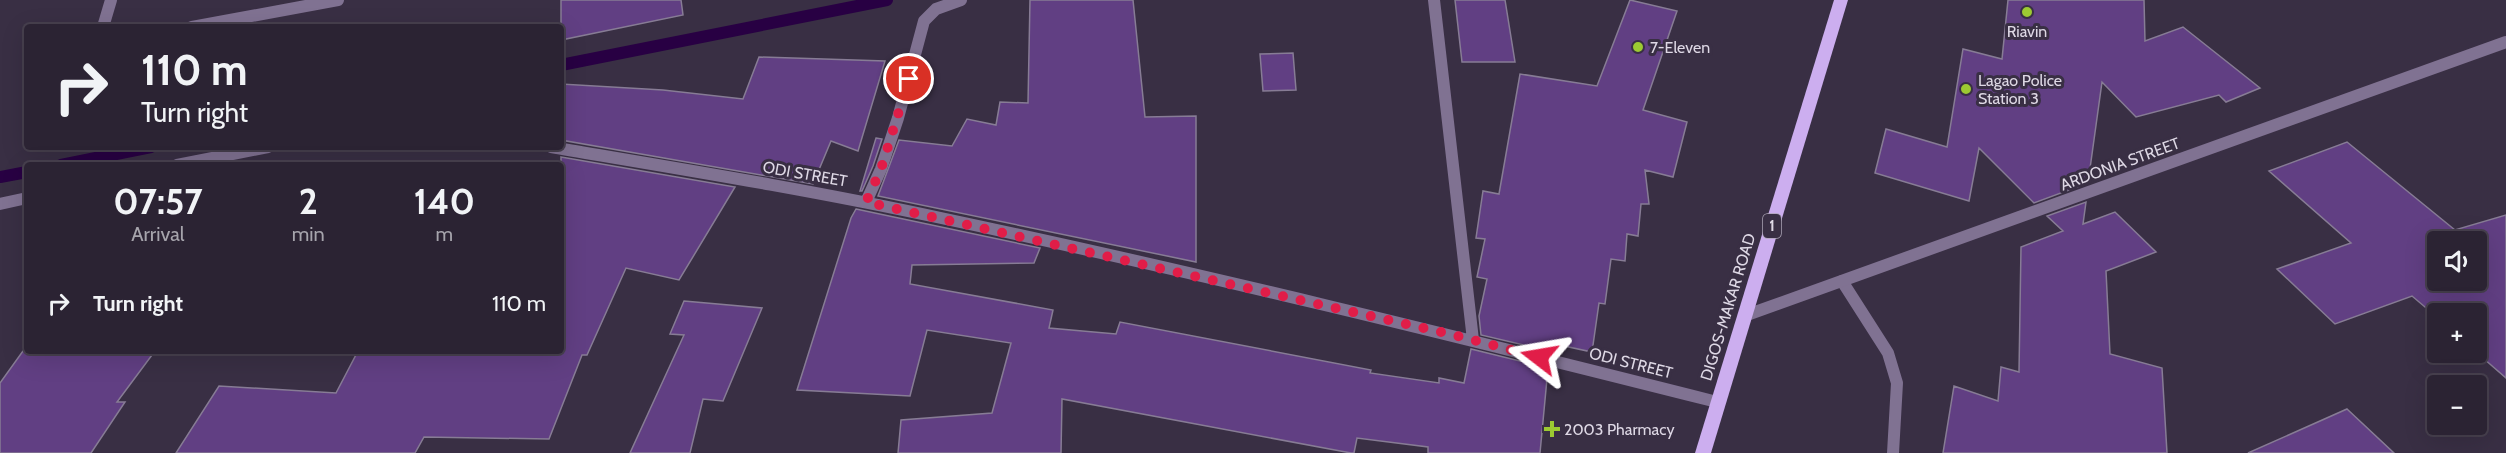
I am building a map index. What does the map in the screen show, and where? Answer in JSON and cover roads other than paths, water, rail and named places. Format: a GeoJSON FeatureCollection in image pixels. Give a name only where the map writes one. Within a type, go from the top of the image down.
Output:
{"type":"FeatureCollection","features":[{"type":"Feature","properties":{"kind":"main road","name":"DIGOS-MAKAR ROAD"},"geometry":{"type":"LineString","coordinates":[[1703,453],[1841,0]]}},
{"type":"Feature","properties":{"kind":"street"},"geometry":{"type":"LineString","coordinates":[[104,24],[111,0]]}},
{"type":"Feature","properties":{"kind":"street"},"geometry":{"type":"LineString","coordinates":[[208,24],[338,0]]}},
{"type":"Feature","properties":{"kind":"street"},"geometry":{"type":"LineString","coordinates":[[866,202],[881,169],[898,118],[924,21],[936,9],[961,0]]}},
{"type":"Feature","properties":{"kind":"street"},"geometry":{"type":"LineString","coordinates":[[1434,0],[1473,340]]}},
{"type":"Feature","properties":{"kind":"street","name":"ARDONIA STREET"},"geometry":{"type":"LineString","coordinates":[[1744,316],[2506,42]]}},
{"type":"Feature","properties":{"kind":"street","name":"ODI STREET"},"geometry":{"type":"LineString","coordinates":[[564,149],[866,202],[1473,340],[1717,402]]}},
{"type":"Feature","properties":{"kind":"street"},"geometry":{"type":"LineString","coordinates":[[192,162],[252,150]]}},
{"type":"Feature","properties":{"kind":"street"},"geometry":{"type":"LineString","coordinates":[[0,204],[24,199]]}},
{"type":"Feature","properties":{"kind":"street"},"geometry":{"type":"LineString","coordinates":[[1842,281],[1888,353],[1897,383],[1893,453]]}},
{"type":"Feature","properties":{"kind":"waterway"},"geometry":{"type":"LineString","coordinates":[[564,64],[887,0]]}},
{"type":"Feature","properties":{"kind":"waterway"},"geometry":{"type":"LineString","coordinates":[[76,162],[136,150]]}},
{"type":"Feature","properties":{"kind":"waterway"},"geometry":{"type":"LineString","coordinates":[[0,177],[24,173]]}},
{"type":"Feature","properties":{"kind":"place","name":"Riavin"},"geometry":{"type":"Point","coordinates":[2027,12]}},
{"type":"Feature","properties":{"kind":"place","name":"7-Eleven"},"geometry":{"type":"Point","coordinates":[1638,47]}},
{"type":"Feature","properties":{"kind":"place","name":"Lagao Police Station 3"},"geometry":{"type":"Point","coordinates":[1966,89]}},
{"type":"Feature","properties":{"kind":"place","name":"2003 Pharmacy"},"geometry":{"type":"Point","coordinates":[1552,429]}}]}
